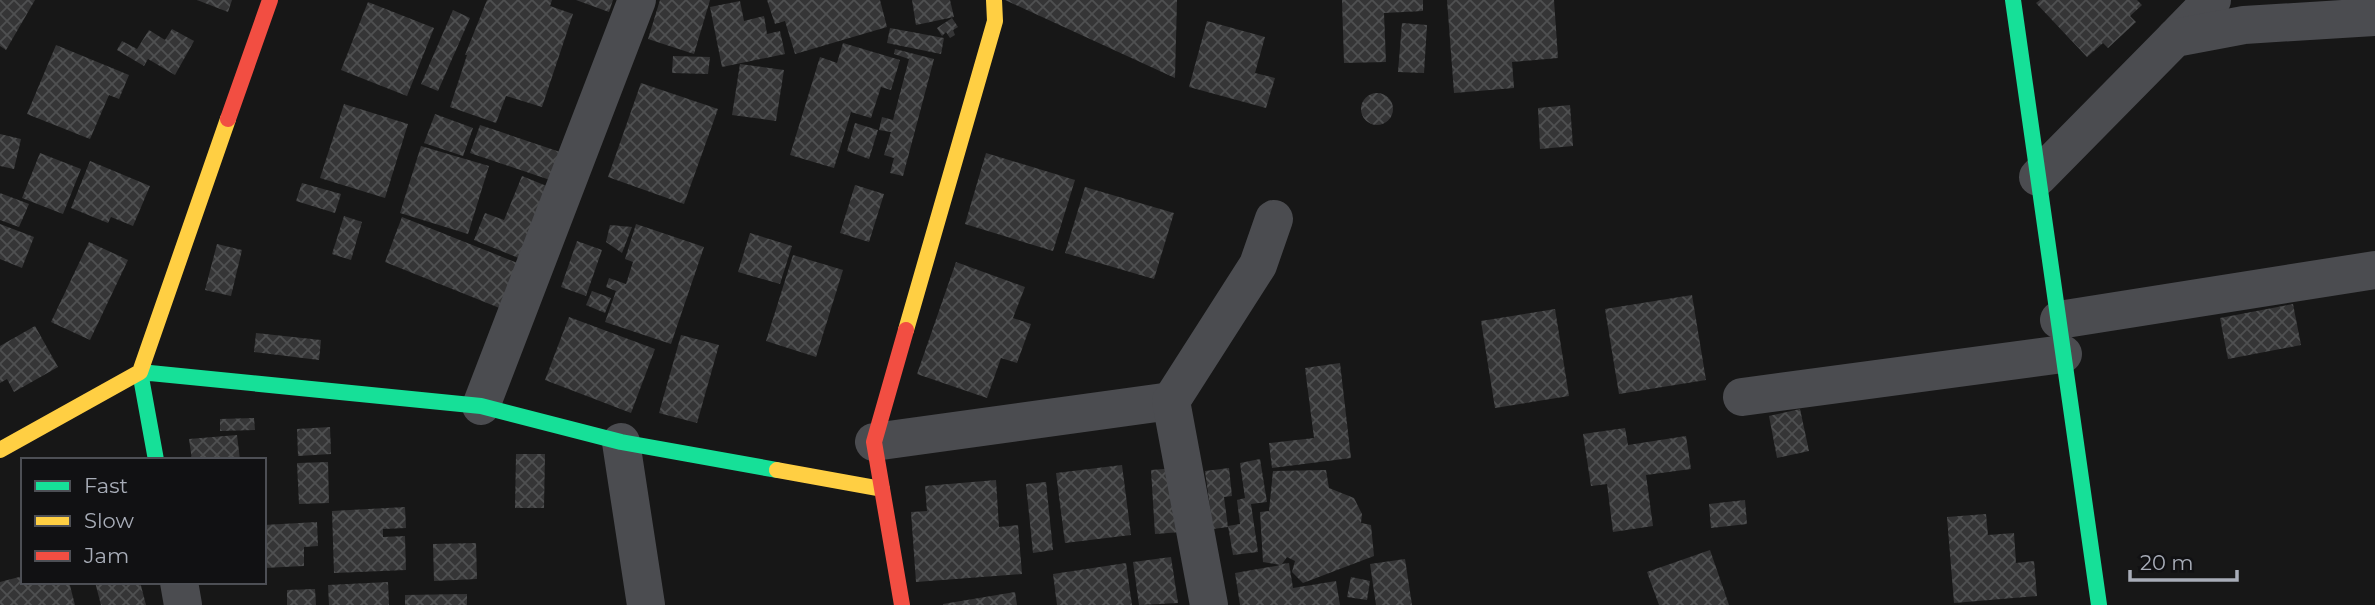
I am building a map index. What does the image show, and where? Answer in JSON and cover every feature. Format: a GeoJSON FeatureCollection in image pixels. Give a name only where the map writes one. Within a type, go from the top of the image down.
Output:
{"type":"FeatureCollection","features":[{"type":"Feature","properties":{"kind":"street"},"geometry":{"type":"LineString","coordinates":[[156,458],[139,372],[270,0]]}},
{"type":"Feature","properties":{"kind":"street"},"geometry":{"type":"LineString","coordinates":[[481,406],[637,0]]}},
{"type":"Feature","properties":{"kind":"street"},"geometry":{"type":"LineString","coordinates":[[902,605],[874,442],[995,22],[994,0]]}},
{"type":"Feature","properties":{"kind":"street"},"geometry":{"type":"LineString","coordinates":[[2013,0],[2099,605]]}},
{"type":"Feature","properties":{"kind":"street"},"geometry":{"type":"LineString","coordinates":[[2038,177],[2212,0]]}},
{"type":"Feature","properties":{"kind":"street"},"geometry":{"type":"LineString","coordinates":[[2175,38],[2244,25],[2375,17]]}},
{"type":"Feature","properties":{"kind":"street"},"geometry":{"type":"LineString","coordinates":[[1209,605],[1171,401],[1258,265],[1274,219]]}},
{"type":"Feature","properties":{"kind":"street"},"geometry":{"type":"LineString","coordinates":[[1742,397],[2061,337],[2375,270]]}},
{"type":"Feature","properties":{"kind":"street"},"geometry":{"type":"LineString","coordinates":[[0,450],[139,372],[481,406],[621,442],[882,489]]}},
{"type":"Feature","properties":{"kind":"street"},"geometry":{"type":"LineString","coordinates":[[874,442],[1171,401]]}},
{"type":"Feature","properties":{"kind":"street"},"geometry":{"type":"LineString","coordinates":[[621,442],[646,605]]}},
{"type":"Feature","properties":{"kind":"street"},"geometry":{"type":"LineString","coordinates":[[179,584],[183,605]]}},
{"type":"Feature","properties":{"kind":"building"},"geometry":{"type":"Polygon","coordinates":[[[0,0],[35,0],[6,50],[0,46],[0,0]]]}},
{"type":"Feature","properties":{"kind":"building"},"geometry":{"type":"Polygon","coordinates":[[[197,0],[232,0],[228,12],[197,0]]]}},
{"type":"Feature","properties":{"kind":"building"},"geometry":{"type":"Polygon","coordinates":[[[487,0],[552,0],[550,6],[573,14],[542,107],[506,96],[496,123],[450,107],[465,55],[487,0]]]}},
{"type":"Feature","properties":{"kind":"building"},"geometry":{"type":"Polygon","coordinates":[[[576,0],[613,0],[609,12],[576,0]]]}},
{"type":"Feature","properties":{"kind":"building"},"geometry":{"type":"Polygon","coordinates":[[[660,0],[710,0],[694,54],[648,39],[660,0]]]}},
{"type":"Feature","properties":{"kind":"building"},"geometry":{"type":"Polygon","coordinates":[[[767,0],[880,0],[887,27],[795,54],[785,21],[775,24],[767,0]]]}},
{"type":"Feature","properties":{"kind":"building"},"geometry":{"type":"Polygon","coordinates":[[[912,0],[950,0],[954,17],[916,25],[912,0]]]}},
{"type":"Feature","properties":{"kind":"building"},"geometry":{"type":"Polygon","coordinates":[[[1005,0],[1177,0],[1175,78],[1005,0]]]}},
{"type":"Feature","properties":{"kind":"building"},"geometry":{"type":"Polygon","coordinates":[[[1342,0],[1423,0],[1423,11],[1384,13],[1386,62],[1344,63],[1342,0]]]}},
{"type":"Feature","properties":{"kind":"building"},"geometry":{"type":"Polygon","coordinates":[[[1447,0],[1554,0],[1558,58],[1512,62],[1514,88],[1454,93],[1447,0]]]}},
{"type":"Feature","properties":{"kind":"building"},"geometry":{"type":"Polygon","coordinates":[[[2040,0],[2137,0],[2142,5],[2130,16],[2136,22],[2108,48],[2103,43],[2087,57],[2036,3],[2040,0]]]}},
{"type":"Feature","properties":{"kind":"building"},"geometry":{"type":"Polygon","coordinates":[[[740,1],[744,21],[764,16],[767,34],[780,31],[785,54],[722,67],[710,7],[740,1]]]}},
{"type":"Feature","properties":{"kind":"building"},"geometry":{"type":"Polygon","coordinates":[[[368,2],[434,28],[407,96],[341,70],[368,2]]]}},
{"type":"Feature","properties":{"kind":"building"},"geometry":{"type":"Polygon","coordinates":[[[453,10],[470,18],[438,91],[421,84],[453,10]]]}},
{"type":"Feature","properties":{"kind":"building"},"geometry":{"type":"Polygon","coordinates":[[[952,18],[958,27],[953,30],[955,35],[950,38],[946,32],[942,36],[937,28],[952,18]]]}},
{"type":"Feature","properties":{"kind":"building"},"geometry":{"type":"Polygon","coordinates":[[[1207,21],[1265,37],[1255,73],[1275,78],[1266,108],[1189,87],[1207,21]]]}},
{"type":"Feature","properties":{"kind":"building"},"geometry":{"type":"Polygon","coordinates":[[[1402,23],[1427,25],[1424,73],[1398,72],[1402,23]]]}},
{"type":"Feature","properties":{"kind":"building"},"geometry":{"type":"Polygon","coordinates":[[[890,28],[944,38],[941,54],[887,43],[890,28]]]}},
{"type":"Feature","properties":{"kind":"building"},"geometry":{"type":"Polygon","coordinates":[[[172,29],[194,41],[175,75],[148,59],[144,66],[117,50],[122,41],[137,49],[149,30],[165,40],[172,29]]]}},
{"type":"Feature","properties":{"kind":"building"},"geometry":{"type":"Polygon","coordinates":[[[843,43],[900,60],[891,90],[881,87],[871,118],[851,112],[834,168],[790,155],[820,57],[837,63],[843,43]]]}},
{"type":"Feature","properties":{"kind":"building"},"geometry":{"type":"Polygon","coordinates":[[[56,45],[129,75],[119,99],[109,95],[90,139],[27,114],[56,45]]]}},
{"type":"Feature","properties":{"kind":"building"},"geometry":{"type":"Polygon","coordinates":[[[895,49],[934,59],[903,176],[890,173],[894,158],[884,155],[891,132],[879,130],[882,117],[893,120],[909,59],[894,54],[895,49]]]}},
{"type":"Feature","properties":{"kind":"building"},"geometry":{"type":"Polygon","coordinates":[[[673,56],[710,57],[708,74],[672,73],[673,56]]]}},
{"type":"Feature","properties":{"kind":"building"},"geometry":{"type":"Polygon","coordinates":[[[740,64],[784,70],[776,121],[732,115],[740,64]]]}},
{"type":"Feature","properties":{"kind":"building"},"geometry":{"type":"Polygon","coordinates":[[[641,83],[718,109],[684,204],[608,177],[641,83]]]}},
{"type":"Feature","properties":{"kind":"building"},"geometry":{"type":"Polygon","coordinates":[[[1377,93],[1388,98],[1393,109],[1388,120],[1377,125],[1366,120],[1361,109],[1366,98],[1377,93]]]}},
{"type":"Feature","properties":{"kind":"building"},"geometry":{"type":"Polygon","coordinates":[[[344,104],[408,124],[385,198],[320,178],[344,104]]]}},
{"type":"Feature","properties":{"kind":"building"},"geometry":{"type":"Polygon","coordinates":[[[1570,105],[1573,146],[1540,149],[1538,108],[1570,105]]]}},
{"type":"Feature","properties":{"kind":"building"},"geometry":{"type":"Polygon","coordinates":[[[435,114],[473,128],[463,156],[424,143],[435,114]]]}},
{"type":"Feature","properties":{"kind":"building"},"geometry":{"type":"Polygon","coordinates":[[[855,123],[878,130],[869,159],[847,151],[855,123]]]}},
{"type":"Feature","properties":{"kind":"building"},"geometry":{"type":"Polygon","coordinates":[[[480,125],[563,153],[553,181],[470,153],[480,125]]]}},
{"type":"Feature","properties":{"kind":"building"},"geometry":{"type":"Polygon","coordinates":[[[0,134],[21,139],[14,169],[0,166],[0,134]]]}},
{"type":"Feature","properties":{"kind":"building"},"geometry":{"type":"Polygon","coordinates":[[[421,146],[489,166],[468,234],[400,213],[421,146]]]}},
{"type":"Feature","properties":{"kind":"building"},"geometry":{"type":"Polygon","coordinates":[[[40,153],[81,169],[63,214],[22,198],[40,153]]]}},
{"type":"Feature","properties":{"kind":"building"},"geometry":{"type":"Polygon","coordinates":[[[986,153],[1075,180],[1053,251],[965,224],[986,153]]]}},
{"type":"Feature","properties":{"kind":"building"},"geometry":{"type":"Polygon","coordinates":[[[90,161],[150,186],[133,226],[111,217],[108,223],[71,208],[90,161]]]}},
{"type":"Feature","properties":{"kind":"building"},"geometry":{"type":"Polygon","coordinates":[[[522,176],[554,189],[526,261],[474,240],[485,213],[504,220],[522,176]]]}},
{"type":"Feature","properties":{"kind":"building"},"geometry":{"type":"Polygon","coordinates":[[[302,183],[341,194],[335,213],[296,201],[302,183]]]}},
{"type":"Feature","properties":{"kind":"building"},"geometry":{"type":"Polygon","coordinates":[[[855,185],[884,194],[869,242],[840,233],[855,185]]]}},
{"type":"Feature","properties":{"kind":"building"},"geometry":{"type":"Polygon","coordinates":[[[1085,187],[1174,213],[1154,279],[1065,253],[1085,187]]]}},
{"type":"Feature","properties":{"kind":"building"},"geometry":{"type":"Polygon","coordinates":[[[0,193],[29,204],[19,227],[0,220],[0,193]]]}},
{"type":"Feature","properties":{"kind":"building"},"geometry":{"type":"Polygon","coordinates":[[[344,216],[362,222],[351,260],[332,254],[344,216]]]}},
{"type":"Feature","properties":{"kind":"building"},"geometry":{"type":"Polygon","coordinates":[[[402,217],[520,264],[502,309],[385,262],[402,217]]]}},
{"type":"Feature","properties":{"kind":"building"},"geometry":{"type":"Polygon","coordinates":[[[0,224],[34,237],[22,268],[0,259],[0,224]]]}},
{"type":"Feature","properties":{"kind":"building"},"geometry":{"type":"Polygon","coordinates":[[[636,224],[704,247],[671,344],[605,322],[616,291],[606,287],[609,278],[626,284],[633,262],[625,259],[636,224]]]}},
{"type":"Feature","properties":{"kind":"building"},"geometry":{"type":"Polygon","coordinates":[[[610,225],[632,227],[622,253],[606,242],[610,225]]]}},
{"type":"Feature","properties":{"kind":"building"},"geometry":{"type":"Polygon","coordinates":[[[750,233],[792,246],[780,284],[738,272],[750,233]]]}},
{"type":"Feature","properties":{"kind":"building"},"geometry":{"type":"Polygon","coordinates":[[[577,241],[602,250],[586,296],[561,287],[577,241]]]}},
{"type":"Feature","properties":{"kind":"building"},"geometry":{"type":"Polygon","coordinates":[[[89,242],[128,260],[90,340],[51,322],[89,242]]]}},
{"type":"Feature","properties":{"kind":"building"},"geometry":{"type":"Polygon","coordinates":[[[217,244],[242,250],[231,296],[205,290],[217,244]]]}},
{"type":"Feature","properties":{"kind":"building"},"geometry":{"type":"Polygon","coordinates":[[[793,255],[843,270],[816,357],[766,341],[793,255]]]}},
{"type":"Feature","properties":{"kind":"building"},"geometry":{"type":"Polygon","coordinates":[[[956,262],[1025,287],[1013,318],[1031,324],[1017,363],[1001,358],[987,398],[917,374],[956,262]]]}},
{"type":"Feature","properties":{"kind":"building"},"geometry":{"type":"Polygon","coordinates":[[[592,291],[611,298],[605,313],[586,305],[592,291]]]}},
{"type":"Feature","properties":{"kind":"building"},"geometry":{"type":"Polygon","coordinates":[[[1692,295],[1706,380],[1619,394],[1605,309],[1692,295]]]}},
{"type":"Feature","properties":{"kind":"building"},"geometry":{"type":"Polygon","coordinates":[[[2293,304],[2301,345],[2228,359],[2220,318],[2293,304]]]}},
{"type":"Feature","properties":{"kind":"building"},"geometry":{"type":"Polygon","coordinates":[[[1555,309],[1569,396],[1495,408],[1481,321],[1555,309]]]}},
{"type":"Feature","properties":{"kind":"building"},"geometry":{"type":"Polygon","coordinates":[[[569,317],[655,349],[631,413],[545,380],[569,317]]]}},
{"type":"Feature","properties":{"kind":"building"},"geometry":{"type":"Polygon","coordinates":[[[35,326],[58,367],[14,392],[7,379],[0,383],[0,346],[35,326]]]}},
{"type":"Feature","properties":{"kind":"building"},"geometry":{"type":"Polygon","coordinates":[[[256,333],[321,340],[319,360],[254,352],[256,333]]]}},
{"type":"Feature","properties":{"kind":"building"},"geometry":{"type":"Polygon","coordinates":[[[681,335],[719,345],[697,423],[659,413],[681,335]]]}},
{"type":"Feature","properties":{"kind":"building"},"geometry":{"type":"Polygon","coordinates":[[[1340,363],[1351,458],[1272,468],[1269,443],[1314,438],[1305,368],[1340,363]]]}},
{"type":"Feature","properties":{"kind":"building"},"geometry":{"type":"Polygon","coordinates":[[[1800,409],[1809,451],[1777,458],[1769,416],[1800,409]]]}},
{"type":"Feature","properties":{"kind":"building"},"geometry":{"type":"Polygon","coordinates":[[[254,418],[255,430],[220,431],[220,419],[254,418]]]}},
{"type":"Feature","properties":{"kind":"building"},"geometry":{"type":"Polygon","coordinates":[[[330,427],[331,454],[298,456],[297,429],[330,427]]]}},
{"type":"Feature","properties":{"kind":"building"},"geometry":{"type":"Polygon","coordinates":[[[1625,428],[1628,445],[1686,436],[1691,469],[1646,475],[1653,526],[1613,532],[1607,484],[1591,486],[1583,434],[1625,428]]]}},
{"type":"Feature","properties":{"kind":"building"},"geometry":{"type":"Polygon","coordinates":[[[237,435],[240,458],[192,458],[189,439],[237,435]]]}},
{"type":"Feature","properties":{"kind":"building"},"geometry":{"type":"Polygon","coordinates":[[[516,454],[545,454],[544,508],[515,508],[516,454]]]}},
{"type":"Feature","properties":{"kind":"building"},"geometry":{"type":"Polygon","coordinates":[[[1260,459],[1267,502],[1251,504],[1258,552],[1233,555],[1228,526],[1240,524],[1237,500],[1245,498],[1240,463],[1260,459]]]}},
{"type":"Feature","properties":{"kind":"building"},"geometry":{"type":"Polygon","coordinates":[[[328,462],[329,503],[299,504],[297,463],[328,462]]]}},
{"type":"Feature","properties":{"kind":"building"},"geometry":{"type":"Polygon","coordinates":[[[1122,465],[1131,535],[1065,543],[1056,473],[1122,465]]]}},
{"type":"Feature","properties":{"kind":"building"},"geometry":{"type":"Polygon","coordinates":[[[1177,468],[1181,532],[1155,534],[1151,470],[1177,468]]]}},
{"type":"Feature","properties":{"kind":"building"},"geometry":{"type":"Polygon","coordinates":[[[1229,468],[1232,496],[1224,497],[1228,527],[1213,529],[1205,471],[1229,468]]]}},
{"type":"Feature","properties":{"kind":"building"},"geometry":{"type":"Polygon","coordinates":[[[1326,470],[1329,488],[1354,498],[1362,514],[1361,523],[1371,525],[1374,556],[1303,583],[1292,572],[1295,561],[1287,557],[1282,564],[1289,563],[1293,588],[1336,581],[1340,605],[1240,605],[1235,573],[1281,565],[1263,562],[1260,512],[1269,511],[1273,471],[1326,470]]]}},
{"type":"Feature","properties":{"kind":"building"},"geometry":{"type":"Polygon","coordinates":[[[996,480],[999,527],[1018,525],[1022,574],[916,582],[911,512],[927,511],[925,486],[996,480]]]}},
{"type":"Feature","properties":{"kind":"building"},"geometry":{"type":"Polygon","coordinates":[[[1046,482],[1053,550],[1033,553],[1026,484],[1046,482]]]}},
{"type":"Feature","properties":{"kind":"building"},"geometry":{"type":"Polygon","coordinates":[[[1745,500],[1747,524],[1711,528],[1709,504],[1745,500]]]}},
{"type":"Feature","properties":{"kind":"building"},"geometry":{"type":"Polygon","coordinates":[[[405,507],[406,528],[383,529],[383,537],[405,536],[406,570],[334,573],[332,511],[405,507]]]}},
{"type":"Feature","properties":{"kind":"building"},"geometry":{"type":"Polygon","coordinates":[[[1986,514],[1988,535],[2014,533],[2016,563],[2034,561],[2037,596],[1954,603],[1947,517],[1986,514]]]}},
{"type":"Feature","properties":{"kind":"building"},"geometry":{"type":"Polygon","coordinates":[[[317,522],[318,546],[304,547],[304,566],[266,568],[266,525],[317,522]]]}},
{"type":"Feature","properties":{"kind":"building"},"geometry":{"type":"Polygon","coordinates":[[[476,543],[477,579],[434,581],[433,544],[476,543]]]}},
{"type":"Feature","properties":{"kind":"building"},"geometry":{"type":"Polygon","coordinates":[[[1710,550],[1729,605],[1659,605],[1647,572],[1710,550]]]}},
{"type":"Feature","properties":{"kind":"building"},"geometry":{"type":"Polygon","coordinates":[[[1171,557],[1178,603],[1139,605],[1133,562],[1171,557]]]}},
{"type":"Feature","properties":{"kind":"building"},"geometry":{"type":"Polygon","coordinates":[[[1405,559],[1412,605],[1376,605],[1370,564],[1405,559]]]}},
{"type":"Feature","properties":{"kind":"building"},"geometry":{"type":"Polygon","coordinates":[[[1126,563],[1132,605],[1057,605],[1053,574],[1126,563]]]}},
{"type":"Feature","properties":{"kind":"building"},"geometry":{"type":"Polygon","coordinates":[[[21,577],[21,584],[70,584],[75,605],[0,605],[0,582],[21,577]]]}},
{"type":"Feature","properties":{"kind":"building"},"geometry":{"type":"Polygon","coordinates":[[[1351,577],[1370,581],[1367,600],[1347,597],[1351,577]]]}},
{"type":"Feature","properties":{"kind":"building"},"geometry":{"type":"Polygon","coordinates":[[[388,582],[389,605],[329,605],[328,585],[388,582]]]}},
{"type":"Feature","properties":{"kind":"building"},"geometry":{"type":"Polygon","coordinates":[[[96,584],[141,584],[146,605],[101,605],[96,584]]]}},
{"type":"Feature","properties":{"kind":"building"},"geometry":{"type":"Polygon","coordinates":[[[315,589],[316,605],[287,605],[287,590],[315,589]]]}},
{"type":"Feature","properties":{"kind":"building"},"geometry":{"type":"Polygon","coordinates":[[[1015,592],[1017,605],[943,605],[943,604],[1015,592]]]}},
{"type":"Feature","properties":{"kind":"building"},"geometry":{"type":"Polygon","coordinates":[[[467,594],[467,605],[405,605],[405,595],[467,594]]]}},
{"type":"Feature","properties":{"kind":"traffic: fast"},"geometry":{"type":"LineString","coordinates":[[2013,0],[2099,605]]}},
{"type":"Feature","properties":{"kind":"traffic: fast"},"geometry":{"type":"LineString","coordinates":[[156,458],[140,372],[481,406],[621,442],[777,470]]}},
{"type":"Feature","properties":{"kind":"traffic: slow"},"geometry":{"type":"LineString","coordinates":[[906,330],[995,21],[994,0]]}},
{"type":"Feature","properties":{"kind":"traffic: slow"},"geometry":{"type":"LineString","coordinates":[[0,450],[140,372],[228,119]]}},
{"type":"Feature","properties":{"kind":"traffic: slow"},"geometry":{"type":"LineString","coordinates":[[777,470],[882,489]]}},
{"type":"Feature","properties":{"kind":"traffic: jam"},"geometry":{"type":"LineString","coordinates":[[228,119],[270,0]]}},
{"type":"Feature","properties":{"kind":"traffic: jam"},"geometry":{"type":"LineString","coordinates":[[902,605],[874,442],[906,330]]}}]}
